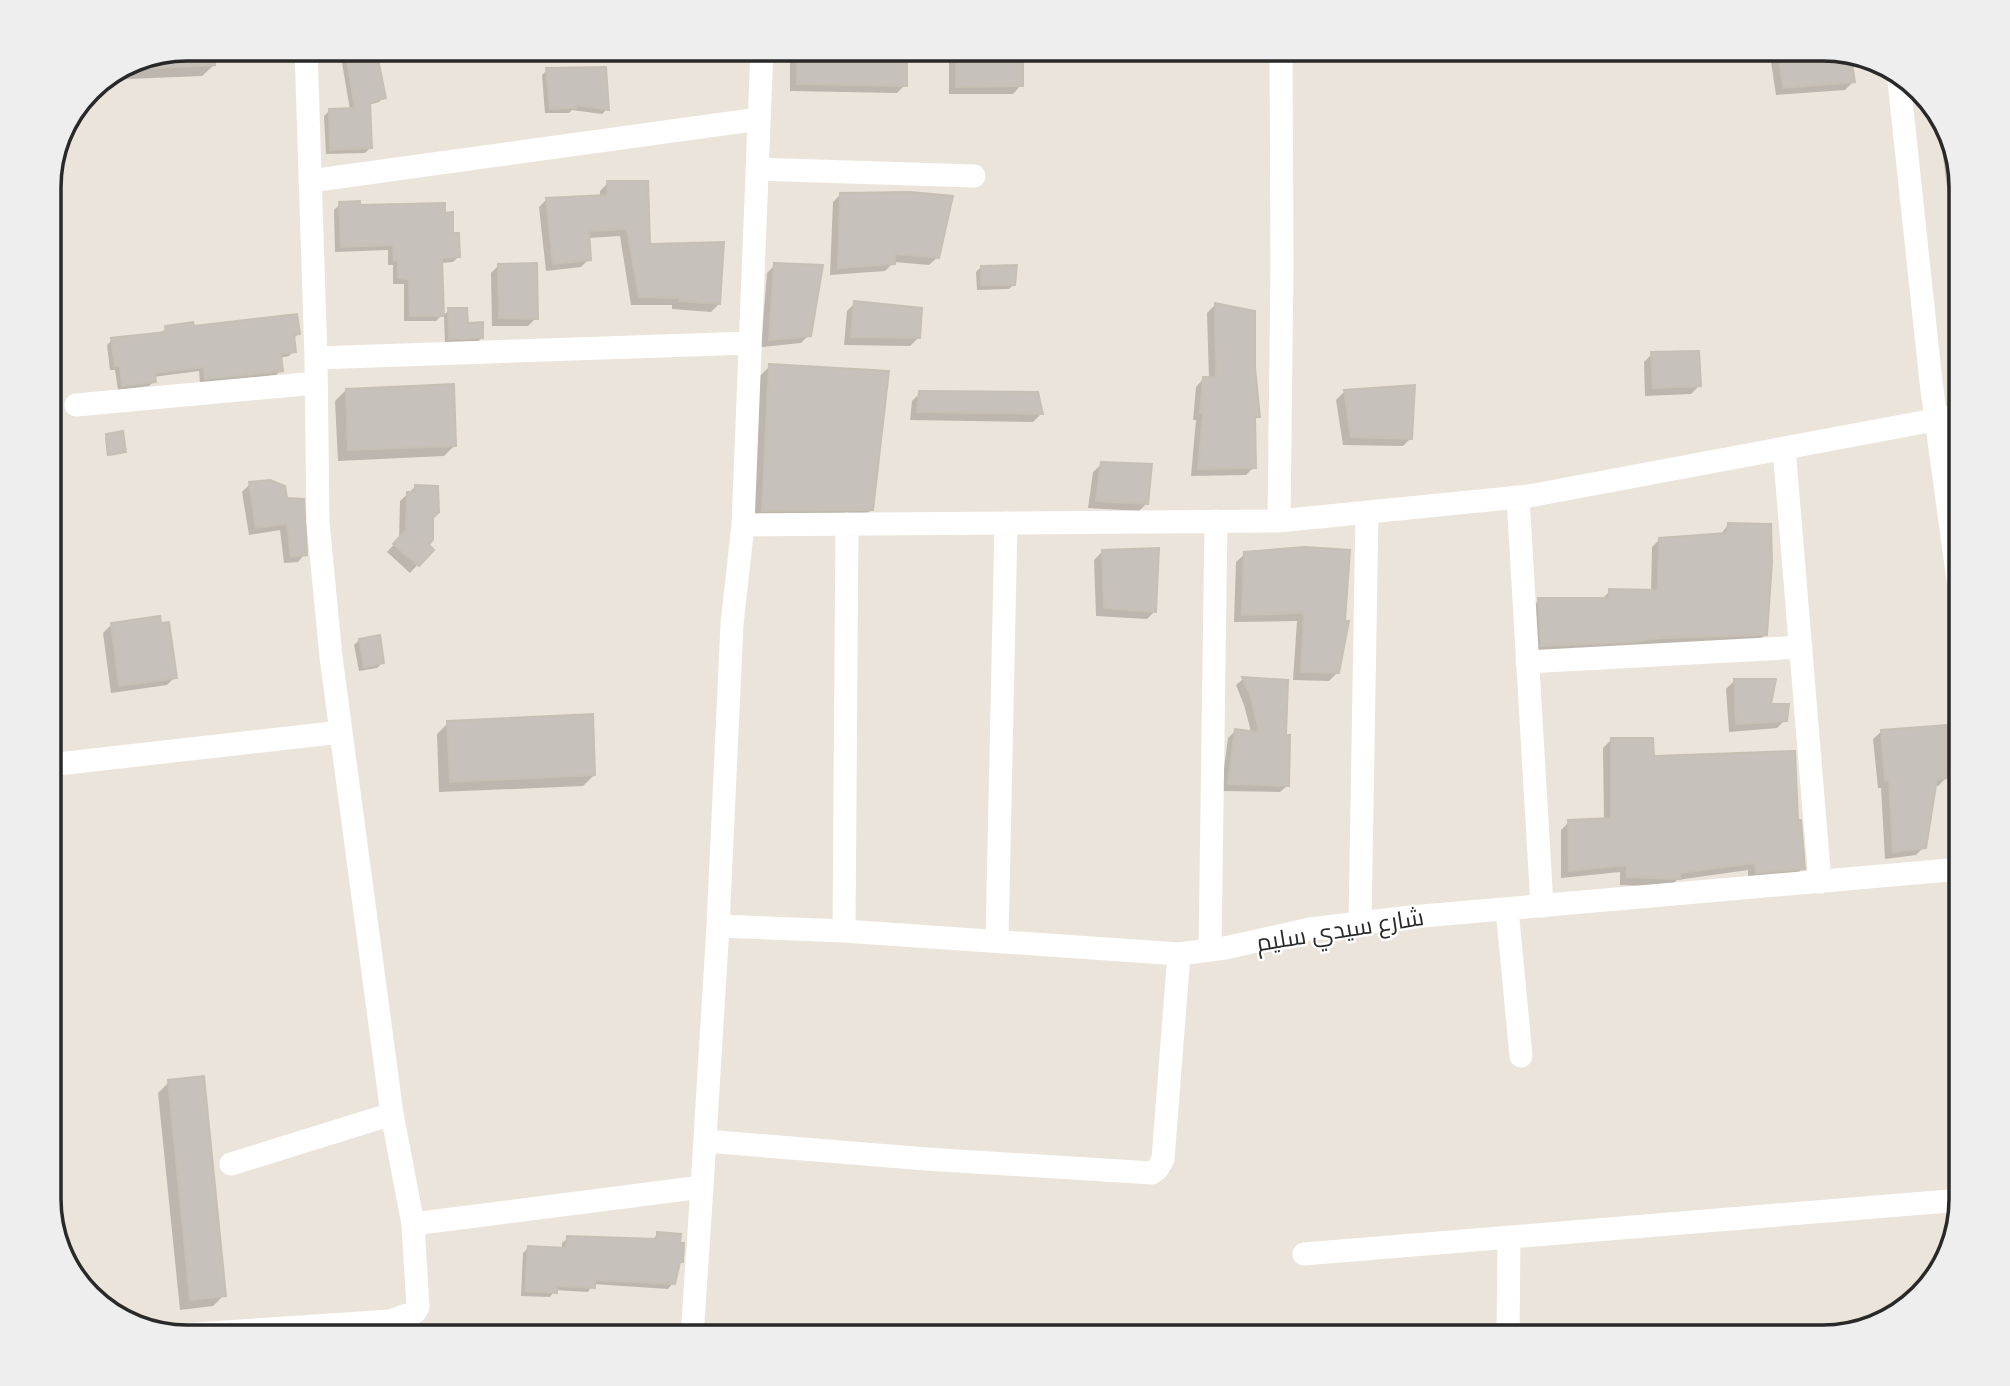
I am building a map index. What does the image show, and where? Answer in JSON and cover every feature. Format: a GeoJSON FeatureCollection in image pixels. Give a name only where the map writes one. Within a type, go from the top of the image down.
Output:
{"type":"FeatureCollection","features":[{"type":"Feature","properties":{"kind":"street"},"geometry":{"type":"LineString","coordinates":[[1279,521],[1281,61]]}},
{"type":"Feature","properties":{"kind":"street"},"geometry":{"type":"LineString","coordinates":[[306,62],[316,358],[318,522],[331,657],[392,1114],[413,1224],[418,1294],[418,1307],[415,1312],[390,1321],[330,1325]]}},
{"type":"Feature","properties":{"kind":"street"},"geometry":{"type":"LineString","coordinates":[[693,1325],[718,926],[731,638],[743,525],[761,62]]}},
{"type":"Feature","properties":{"kind":"street"},"geometry":{"type":"LineString","coordinates":[[1900,88],[1949,507]]}},
{"type":"Feature","properties":{"kind":"street"},"geometry":{"type":"LineString","coordinates":[[310,181],[759,119]]}},
{"type":"Feature","properties":{"kind":"street"},"geometry":{"type":"LineString","coordinates":[[757,169],[974,176]]}},
{"type":"Feature","properties":{"kind":"street"},"geometry":{"type":"LineString","coordinates":[[316,358],[749,343]]}},
{"type":"Feature","properties":{"kind":"street"},"geometry":{"type":"LineString","coordinates":[[76,405],[316,383]]}},
{"type":"Feature","properties":{"kind":"street"},"geometry":{"type":"LineString","coordinates":[[743,525],[1279,521],[1517,497],[1949,417]]}},
{"type":"Feature","properties":{"kind":"street"},"geometry":{"type":"LineString","coordinates":[[1784,447],[1820,882]]}},
{"type":"Feature","properties":{"kind":"street"},"geometry":{"type":"LineString","coordinates":[[1517,497],[1542,906]]}},
{"type":"Feature","properties":{"kind":"street"},"geometry":{"type":"LineString","coordinates":[[1360,923],[1367,512]]}},
{"type":"Feature","properties":{"kind":"street"},"geometry":{"type":"LineString","coordinates":[[1210,950],[1216,521]]}},
{"type":"Feature","properties":{"kind":"street"},"geometry":{"type":"LineString","coordinates":[[997,941],[1006,523]]}},
{"type":"Feature","properties":{"kind":"street"},"geometry":{"type":"LineString","coordinates":[[844,931],[847,524]]}},
{"type":"Feature","properties":{"kind":"street"},"geometry":{"type":"LineString","coordinates":[[1527,662],[1801,647]]}},
{"type":"Feature","properties":{"kind":"street"},"geometry":{"type":"LineString","coordinates":[[62,764],[341,732]]}},
{"type":"Feature","properties":{"kind":"street","name":"شارع سيدي سليم"},"geometry":{"type":"LineString","coordinates":[[718,926],[844,931],[1179,954],[1266,941],[1311,929],[1360,923],[1949,870]]}},
{"type":"Feature","properties":{"kind":"street"},"geometry":{"type":"LineString","coordinates":[[1507,909],[1521,1056]]}},
{"type":"Feature","properties":{"kind":"street"},"geometry":{"type":"LineString","coordinates":[[705,1141],[939,1160],[1152,1172],[1158,1168],[1163,1158],[1179,954]]}},
{"type":"Feature","properties":{"kind":"street"},"geometry":{"type":"LineString","coordinates":[[231,1164],[392,1114]]}},
{"type":"Feature","properties":{"kind":"street"},"geometry":{"type":"LineString","coordinates":[[413,1224],[702,1187]]}},
{"type":"Feature","properties":{"kind":"street"},"geometry":{"type":"LineString","coordinates":[[1304,1254],[1949,1201]]}},
{"type":"Feature","properties":{"kind":"street"},"geometry":{"type":"LineString","coordinates":[[1508,1325],[1509,1237]]}},
{"type":"Feature","properties":{"kind":"building"},"geometry":{"type":"Polygon","coordinates":[[[1023,61],[1023,86],[956,87],[956,62],[1023,61]]]}},
{"type":"Feature","properties":{"kind":"building"},"geometry":{"type":"Polygon","coordinates":[[[1780,61],[1839,62],[1852,65],[1855,82],[1783,88],[1780,61]]]}},
{"type":"Feature","properties":{"kind":"building"},"geometry":{"type":"Polygon","coordinates":[[[179,62],[215,62],[215,65],[148,68],[179,62]]]}},
{"type":"Feature","properties":{"kind":"building"},"geometry":{"type":"Polygon","coordinates":[[[347,62],[379,62],[386,98],[370,102],[372,148],[330,150],[329,109],[355,108],[347,62]]]}},
{"type":"Feature","properties":{"kind":"building"},"geometry":{"type":"Polygon","coordinates":[[[797,62],[907,62],[907,86],[797,84],[797,62]]]}},
{"type":"Feature","properties":{"kind":"building"},"geometry":{"type":"Polygon","coordinates":[[[606,67],[609,110],[576,105],[576,108],[550,109],[546,68],[606,67]]]}},
{"type":"Feature","properties":{"kind":"building"},"geometry":{"type":"Polygon","coordinates":[[[607,181],[648,181],[650,244],[724,242],[720,304],[679,301],[679,298],[639,297],[627,229],[589,231],[591,260],[553,264],[546,198],[608,195],[607,181]]]}},
{"type":"Feature","properties":{"kind":"building"},"geometry":{"type":"Polygon","coordinates":[[[910,192],[953,196],[939,258],[895,254],[895,264],[838,268],[840,193],[910,192]]]}},
{"type":"Feature","properties":{"kind":"building"},"geometry":{"type":"Polygon","coordinates":[[[360,201],[360,205],[445,203],[445,213],[453,212],[453,233],[459,233],[460,257],[442,258],[444,316],[410,316],[409,279],[398,278],[398,260],[394,260],[393,245],[341,247],[339,202],[360,201]]]}},
{"type":"Feature","properties":{"kind":"building"},"geometry":{"type":"Polygon","coordinates":[[[537,263],[538,319],[499,318],[498,264],[537,263]]]}},
{"type":"Feature","properties":{"kind":"building"},"geometry":{"type":"Polygon","coordinates":[[[774,263],[823,265],[811,336],[769,340],[774,263]]]}},
{"type":"Feature","properties":{"kind":"building"},"geometry":{"type":"Polygon","coordinates":[[[1017,265],[1015,285],[981,285],[981,266],[1017,265]]]}},
{"type":"Feature","properties":{"kind":"building"},"geometry":{"type":"Polygon","coordinates":[[[854,301],[922,308],[920,338],[851,337],[854,301]]]}},
{"type":"Feature","properties":{"kind":"building"},"geometry":{"type":"Polygon","coordinates":[[[1215,303],[1255,311],[1255,368],[1260,417],[1255,417],[1256,468],[1198,469],[1203,377],[1216,377],[1215,303]]]}},
{"type":"Feature","properties":{"kind":"building"},"geometry":{"type":"Polygon","coordinates":[[[448,308],[467,308],[468,323],[483,322],[483,338],[449,339],[448,308]]]}},
{"type":"Feature","properties":{"kind":"building"},"geometry":{"type":"Polygon","coordinates":[[[297,314],[300,334],[294,335],[296,352],[281,354],[283,371],[205,379],[204,367],[155,373],[156,382],[122,386],[120,366],[115,366],[111,338],[166,332],[165,326],[193,322],[194,326],[297,314]]]}},
{"type":"Feature","properties":{"kind":"building"},"geometry":{"type":"Polygon","coordinates":[[[1699,351],[1701,386],[1653,388],[1651,352],[1699,351]]]}},
{"type":"Feature","properties":{"kind":"building"},"geometry":{"type":"Polygon","coordinates":[[[769,364],[889,371],[873,510],[762,511],[769,364]]]}},
{"type":"Feature","properties":{"kind":"building"},"geometry":{"type":"Polygon","coordinates":[[[454,384],[456,446],[348,450],[346,389],[454,384]]]}},
{"type":"Feature","properties":{"kind":"building"},"geometry":{"type":"Polygon","coordinates":[[[1415,385],[1412,439],[1351,437],[1344,390],[1415,385]]]}},
{"type":"Feature","properties":{"kind":"building"},"geometry":{"type":"Polygon","coordinates":[[[919,391],[1038,392],[1043,414],[917,412],[919,391]]]}},
{"type":"Feature","properties":{"kind":"building"},"geometry":{"type":"Polygon","coordinates":[[[123,431],[126,452],[109,455],[106,434],[123,431]]]}},
{"type":"Feature","properties":{"kind":"building"},"geometry":{"type":"Polygon","coordinates":[[[1101,462],[1152,464],[1148,504],[1096,501],[1101,462]]]}},
{"type":"Feature","properties":{"kind":"building"},"geometry":{"type":"Polygon","coordinates":[[[270,480],[285,486],[287,498],[304,499],[307,555],[291,557],[287,524],[256,528],[249,482],[270,480]]]}},
{"type":"Feature","properties":{"kind":"building"},"geometry":{"type":"Polygon","coordinates":[[[415,485],[438,486],[439,512],[433,518],[433,540],[429,545],[434,550],[419,566],[393,544],[406,530],[407,492],[415,492],[415,485]]]}},
{"type":"Feature","properties":{"kind":"building"},"geometry":{"type":"Polygon","coordinates":[[[1728,523],[1771,524],[1772,562],[1767,635],[1660,638],[1633,642],[1541,646],[1538,598],[1609,598],[1609,589],[1658,590],[1659,538],[1727,533],[1728,523]]]}},
{"type":"Feature","properties":{"kind":"building"},"geometry":{"type":"Polygon","coordinates":[[[1305,547],[1350,550],[1345,621],[1349,621],[1339,673],[1301,672],[1304,613],[1242,615],[1244,552],[1305,547]]]}},
{"type":"Feature","properties":{"kind":"building"},"geometry":{"type":"Polygon","coordinates":[[[1159,548],[1156,612],[1104,608],[1102,550],[1159,548]]]}},
{"type":"Feature","properties":{"kind":"building"},"geometry":{"type":"Polygon","coordinates":[[[160,616],[161,623],[169,622],[177,678],[119,686],[111,623],[160,616]]]}},
{"type":"Feature","properties":{"kind":"building"},"geometry":{"type":"Polygon","coordinates":[[[380,635],[384,663],[364,667],[359,639],[380,635]]]}},
{"type":"Feature","properties":{"kind":"building"},"geometry":{"type":"Polygon","coordinates":[[[1242,677],[1288,680],[1286,735],[1290,735],[1289,786],[1228,784],[1235,729],[1259,732],[1251,697],[1242,677]]]}},
{"type":"Feature","properties":{"kind":"building"},"geometry":{"type":"Polygon","coordinates":[[[1734,679],[1776,679],[1771,704],[1789,704],[1787,721],[1736,724],[1734,679]]]}},
{"type":"Feature","properties":{"kind":"building"},"geometry":{"type":"Polygon","coordinates":[[[593,714],[595,775],[450,782],[447,721],[593,714]]]}},
{"type":"Feature","properties":{"kind":"building"},"geometry":{"type":"Polygon","coordinates":[[[1947,725],[1948,778],[1937,779],[1926,848],[1893,852],[1889,780],[1885,781],[1881,730],[1947,725]]]}},
{"type":"Feature","properties":{"kind":"building"},"geometry":{"type":"Polygon","coordinates":[[[1611,738],[1653,738],[1654,756],[1795,751],[1798,820],[1801,820],[1805,869],[1756,873],[1755,863],[1680,873],[1680,879],[1627,877],[1627,865],[1569,871],[1568,820],[1611,818],[1611,738]]]}},
{"type":"Feature","properties":{"kind":"building"},"geometry":{"type":"Polygon","coordinates":[[[204,1076],[226,1296],[190,1300],[168,1080],[204,1076]]]}},
{"type":"Feature","properties":{"kind":"building"},"geometry":{"type":"Polygon","coordinates":[[[657,1232],[681,1234],[680,1243],[684,1243],[683,1262],[680,1262],[675,1284],[595,1280],[595,1288],[557,1286],[557,1293],[525,1291],[528,1246],[566,1248],[567,1236],[657,1239],[657,1232]]]}}]}
